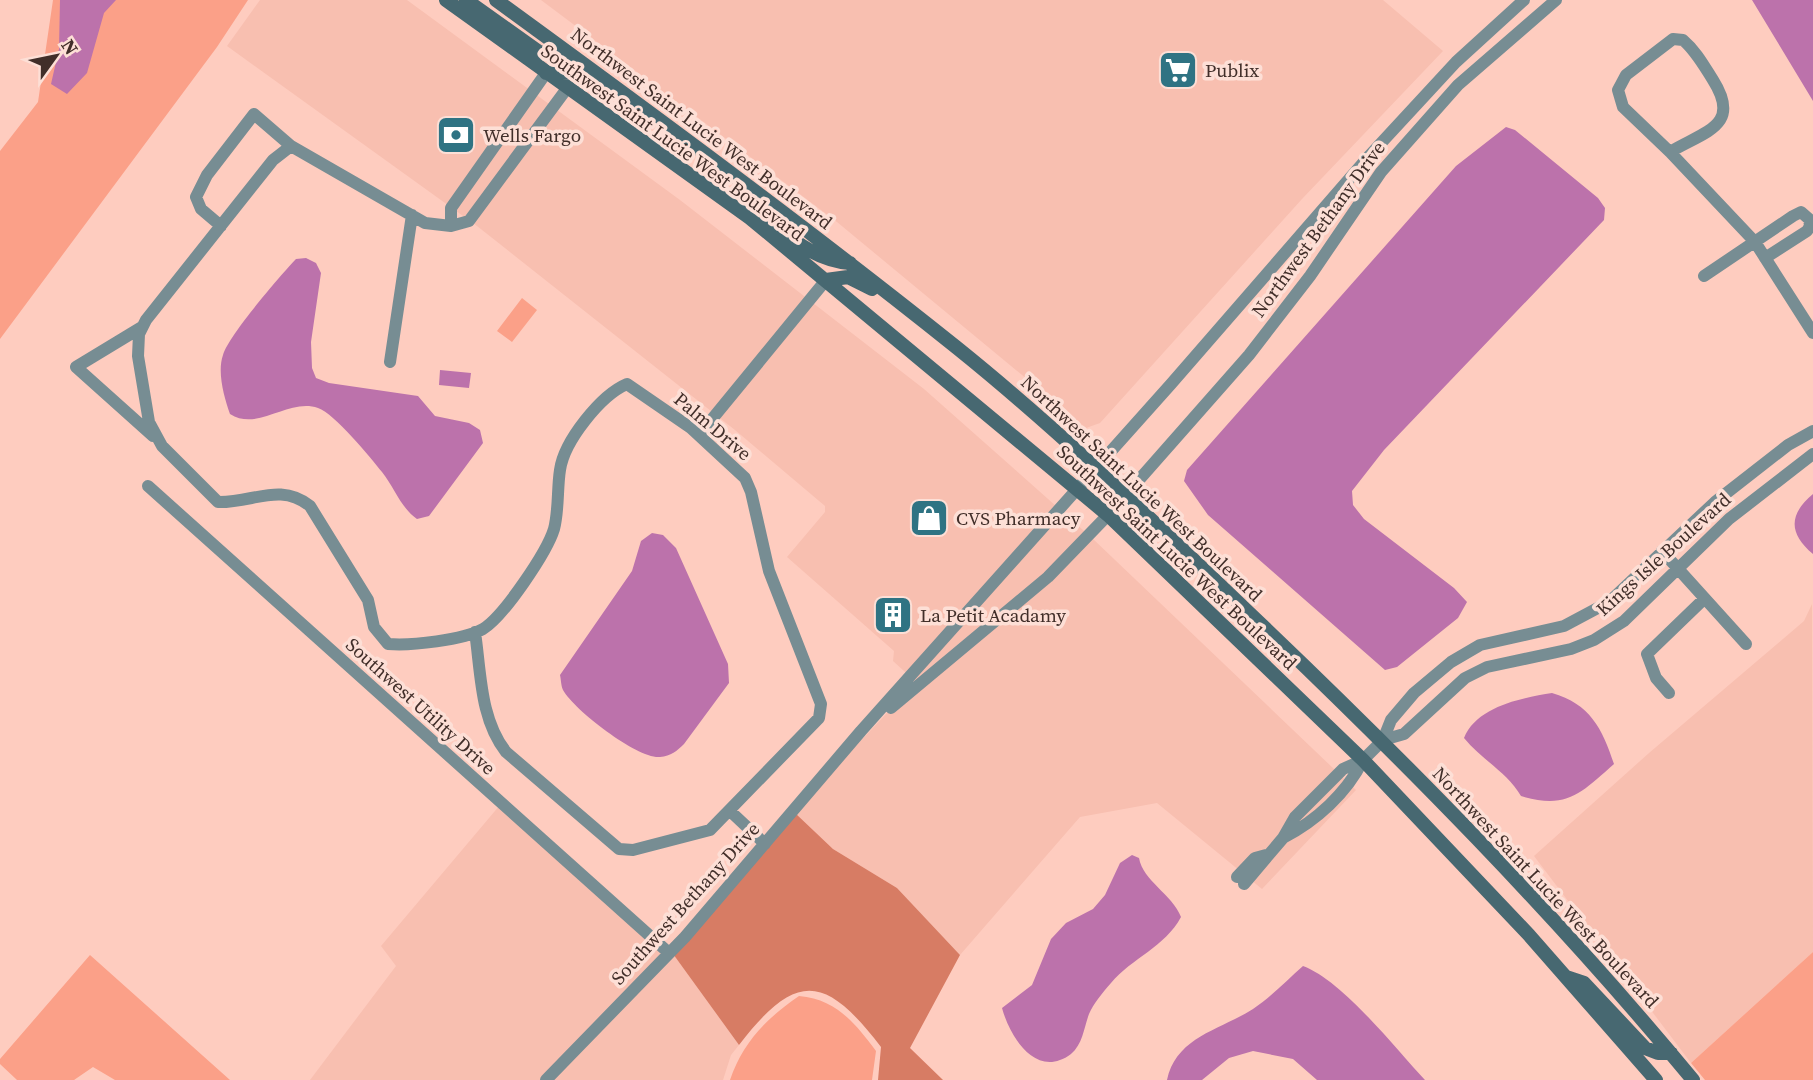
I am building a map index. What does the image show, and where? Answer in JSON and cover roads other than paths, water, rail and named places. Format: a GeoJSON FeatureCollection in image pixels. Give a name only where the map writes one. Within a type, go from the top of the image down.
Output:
{"type":"FeatureCollection","features":[{"type":"Feature","properties":{"kind":"main road","name":"Southwest Saint Lucie West Boulevard"},"geometry":{"type":"LineString","coordinates":[[446,0],[704,185],[826,280],[1108,515],[1363,760],[1565,976],[1657,1080]]}},
{"type":"Feature","properties":{"kind":"main road"},"geometry":{"type":"LineString","coordinates":[[466,0],[538,52],[576,58]]}},
{"type":"Feature","properties":{"kind":"main road","name":"Northwest Saint Lucie West Boulevard"},"geometry":{"type":"LineString","coordinates":[[496,0],[851,263],[1126,495],[1383,740],[1616,990],[1693,1080]]}},
{"type":"Feature","properties":{"kind":"main road"},"geometry":{"type":"LineString","coordinates":[[546,73],[578,72],[643,107]]}},
{"type":"Feature","properties":{"kind":"main road"},"geometry":{"type":"LineString","coordinates":[[704,185],[738,200],[811,253],[833,262],[851,263]]}},
{"type":"Feature","properties":{"kind":"main road"},"geometry":{"type":"LineString","coordinates":[[826,280],[848,277],[915,315]]}},
{"type":"Feature","properties":{"kind":"main road"},"geometry":{"type":"LineString","coordinates":[[1565,976],[1584,983],[1645,1048],[1658,1054],[1671,1053]]}},
{"type":"Feature","properties":{"kind":"street","name":"Northwest Bethany Drive"},"geometry":{"type":"LineString","coordinates":[[1095,468],[1370,155],[1456,62],[1524,0]]}},
{"type":"Feature","properties":{"kind":"street"},"geometry":{"type":"LineString","coordinates":[[1530,0],[1541,12]]}},
{"type":"Feature","properties":{"kind":"street","name":"Northwest Bethany Drive"},"geometry":{"type":"LineString","coordinates":[[1126,495],[1250,355],[1310,276],[1381,172],[1458,85],[1556,0]]}},
{"type":"Feature","properties":{"kind":"street"},"geometry":{"type":"LineString","coordinates":[[1670,152],[1711,128],[1721,120],[1726,110],[1723,95],[1701,61],[1690,46],[1678,38],[1649,55],[1623,78],[1618,90],[1623,107],[1670,152],[1755,242],[1813,333]]}},
{"type":"Feature","properties":{"kind":"street"},"geometry":{"type":"LineString","coordinates":[[451,226],[451,208],[546,73]]}},
{"type":"Feature","properties":{"kind":"street"},"geometry":{"type":"LineString","coordinates":[[221,226],[201,209],[196,197],[207,175],[254,114],[290,146],[425,223],[451,226],[469,221],[568,87]]}},
{"type":"Feature","properties":{"kind":"street"},"geometry":{"type":"LineString","coordinates":[[516,116],[536,131]]}},
{"type":"Feature","properties":{"kind":"street","name":"Palm Drive"},"geometry":{"type":"LineString","coordinates":[[159,440],[149,422],[138,356],[142,327],[274,160],[290,146]]}},
{"type":"Feature","properties":{"kind":"street"},"geometry":{"type":"LineString","coordinates":[[472,178],[491,192]]}},
{"type":"Feature","properties":{"kind":"street"},"geometry":{"type":"LineString","coordinates":[[1704,276],[1801,212],[1810,219],[1811,226],[1807,231],[1765,258]]}},
{"type":"Feature","properties":{"kind":"street"},"geometry":{"type":"LineString","coordinates":[[390,362],[412,215]]}},
{"type":"Feature","properties":{"kind":"street"},"geometry":{"type":"LineString","coordinates":[[699,435],[826,280]]}},
{"type":"Feature","properties":{"kind":"street","name":"Palm Drive"},"geometry":{"type":"LineString","coordinates":[[142,327],[76,367],[159,440],[218,502],[237,502],[269,494],[297,496],[310,506],[368,600],[374,627],[388,645],[407,646],[475,632],[494,620],[546,551],[555,526],[560,468],[566,447],[610,394],[627,384],[699,435],[745,478],[769,571],[821,704],[819,718],[710,830],[633,850],[619,849],[506,752],[494,736],[487,716],[475,632]]}},
{"type":"Feature","properties":{"kind":"street","name":"Kings Isle Boulevard"},"geometry":{"type":"LineString","coordinates":[[1383,740],[1391,720],[1414,693],[1451,662],[1480,645],[1563,626],[1583,618],[1609,602],[1747,476],[1813,431]]}},
{"type":"Feature","properties":{"kind":"street","name":"Kings Isle Boulevard"},"geometry":{"type":"LineString","coordinates":[[1383,740],[1404,734],[1465,678],[1487,667],[1571,649],[1594,640],[1624,621],[1760,492],[1813,454]]}},
{"type":"Feature","properties":{"kind":"street","name":"Southwest Bethany Drive"},"geometry":{"type":"LineString","coordinates":[[546,1080],[669,953],[1095,468]]}},
{"type":"Feature","properties":{"kind":"street","name":"Southwest Utility Drive"},"geometry":{"type":"LineString","coordinates":[[148,486],[669,953]]}},
{"type":"Feature","properties":{"kind":"street","name":"Southwest Bethany Drive"},"geometry":{"type":"LineString","coordinates":[[847,748],[915,687],[1048,577],[1126,495]]}},
{"type":"Feature","properties":{"kind":"street"},"geometry":{"type":"LineString","coordinates":[[1662,551],[1746,644]]}},
{"type":"Feature","properties":{"kind":"street"},"geometry":{"type":"LineString","coordinates":[[1669,693],[1656,678],[1647,654],[1704,599]]}},
{"type":"Feature","properties":{"kind":"street"},"geometry":{"type":"LineString","coordinates":[[1240,880],[1255,858],[1266,855],[1283,838],[1304,827],[1353,781],[1363,760],[1383,740]]}},
{"type":"Feature","properties":{"kind":"street"},"geometry":{"type":"LineString","coordinates":[[730,811],[765,844]]}},
{"type":"Feature","properties":{"kind":"place","name":"Publix"},"geometry":{"type":"Point","coordinates":[1178,70]}},
{"type":"Feature","properties":{"kind":"place","name":"Wells Fargo"},"geometry":{"type":"Point","coordinates":[456,135]}},
{"type":"Feature","properties":{"kind":"place","name":"CVS Pharmacy"},"geometry":{"type":"Point","coordinates":[929,518]}},
{"type":"Feature","properties":{"kind":"place","name":"La Petit Acadamy"},"geometry":{"type":"Point","coordinates":[893,615]}}]}
